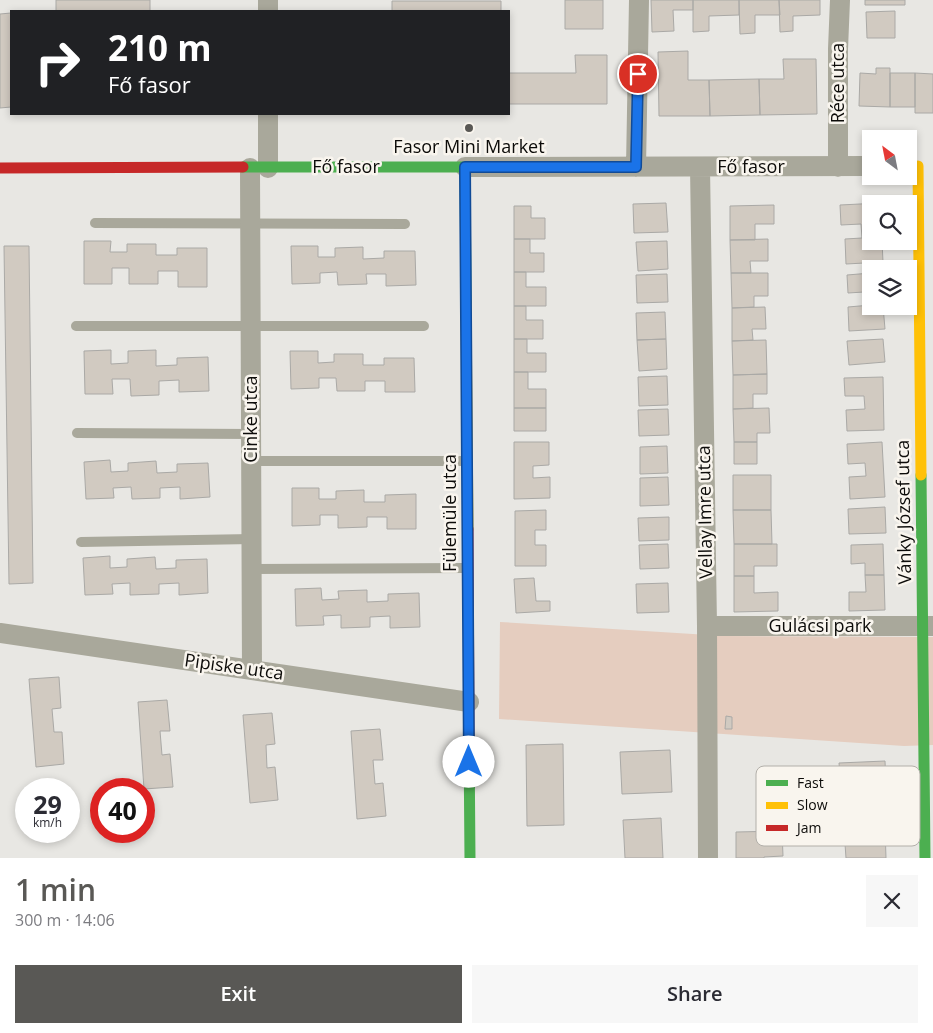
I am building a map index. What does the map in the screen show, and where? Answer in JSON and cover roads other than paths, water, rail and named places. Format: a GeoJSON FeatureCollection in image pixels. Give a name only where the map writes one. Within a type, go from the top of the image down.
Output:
{"type":"FeatureCollection","features":[{"type":"Feature","properties":{"kind":"street"},"geometry":{"type":"LineString","coordinates":[[636,167],[639,0]]}},
{"type":"Feature","properties":{"kind":"street","name":"Réce utca"},"geometry":{"type":"LineString","coordinates":[[838,166],[840,0]]}},
{"type":"Feature","properties":{"kind":"street","name":"Cinke utca"},"geometry":{"type":"LineString","coordinates":[[252,670],[250,223],[268,115]]}},
{"type":"Feature","properties":{"kind":"street","name":"Fő fasor"},"geometry":{"type":"LineString","coordinates":[[0,168],[862,166]]}},
{"type":"Feature","properties":{"kind":"street","name":"Vánky József utca"},"geometry":{"type":"LineString","coordinates":[[920,166],[928,626],[925,858]]}},
{"type":"Feature","properties":{"kind":"street","name":"Fülemüle utca"},"geometry":{"type":"LineString","coordinates":[[465,167],[470,858]]}},
{"type":"Feature","properties":{"kind":"street","name":"Vellay Imre utca"},"geometry":{"type":"LineString","coordinates":[[700,167],[707,626],[708,858]]}},
{"type":"Feature","properties":{"kind":"street","name":"Gulácsi park"},"geometry":{"type":"LineString","coordinates":[[707,626],[928,626]]}},
{"type":"Feature","properties":{"kind":"street","name":"Pipiske utca"},"geometry":{"type":"LineString","coordinates":[[0,633],[469,702]]}},
{"type":"Feature","properties":{"kind":"lane"},"geometry":{"type":"LineString","coordinates":[[94,223],[405,224]]}},
{"type":"Feature","properties":{"kind":"lane"},"geometry":{"type":"LineString","coordinates":[[76,326],[424,326]]}},
{"type":"Feature","properties":{"kind":"lane"},"geometry":{"type":"LineString","coordinates":[[77,433],[251,434]]}},
{"type":"Feature","properties":{"kind":"lane"},"geometry":{"type":"LineString","coordinates":[[251,461],[467,461]]}},
{"type":"Feature","properties":{"kind":"lane"},"geometry":{"type":"LineString","coordinates":[[81,542],[252,539]]}},
{"type":"Feature","properties":{"kind":"lane"},"geometry":{"type":"LineString","coordinates":[[252,569],[468,568]]}},
{"type":"Feature","properties":{"kind":"place","name":"Fasor Mini Market"},"geometry":{"type":"Point","coordinates":[469,128]}}]}
